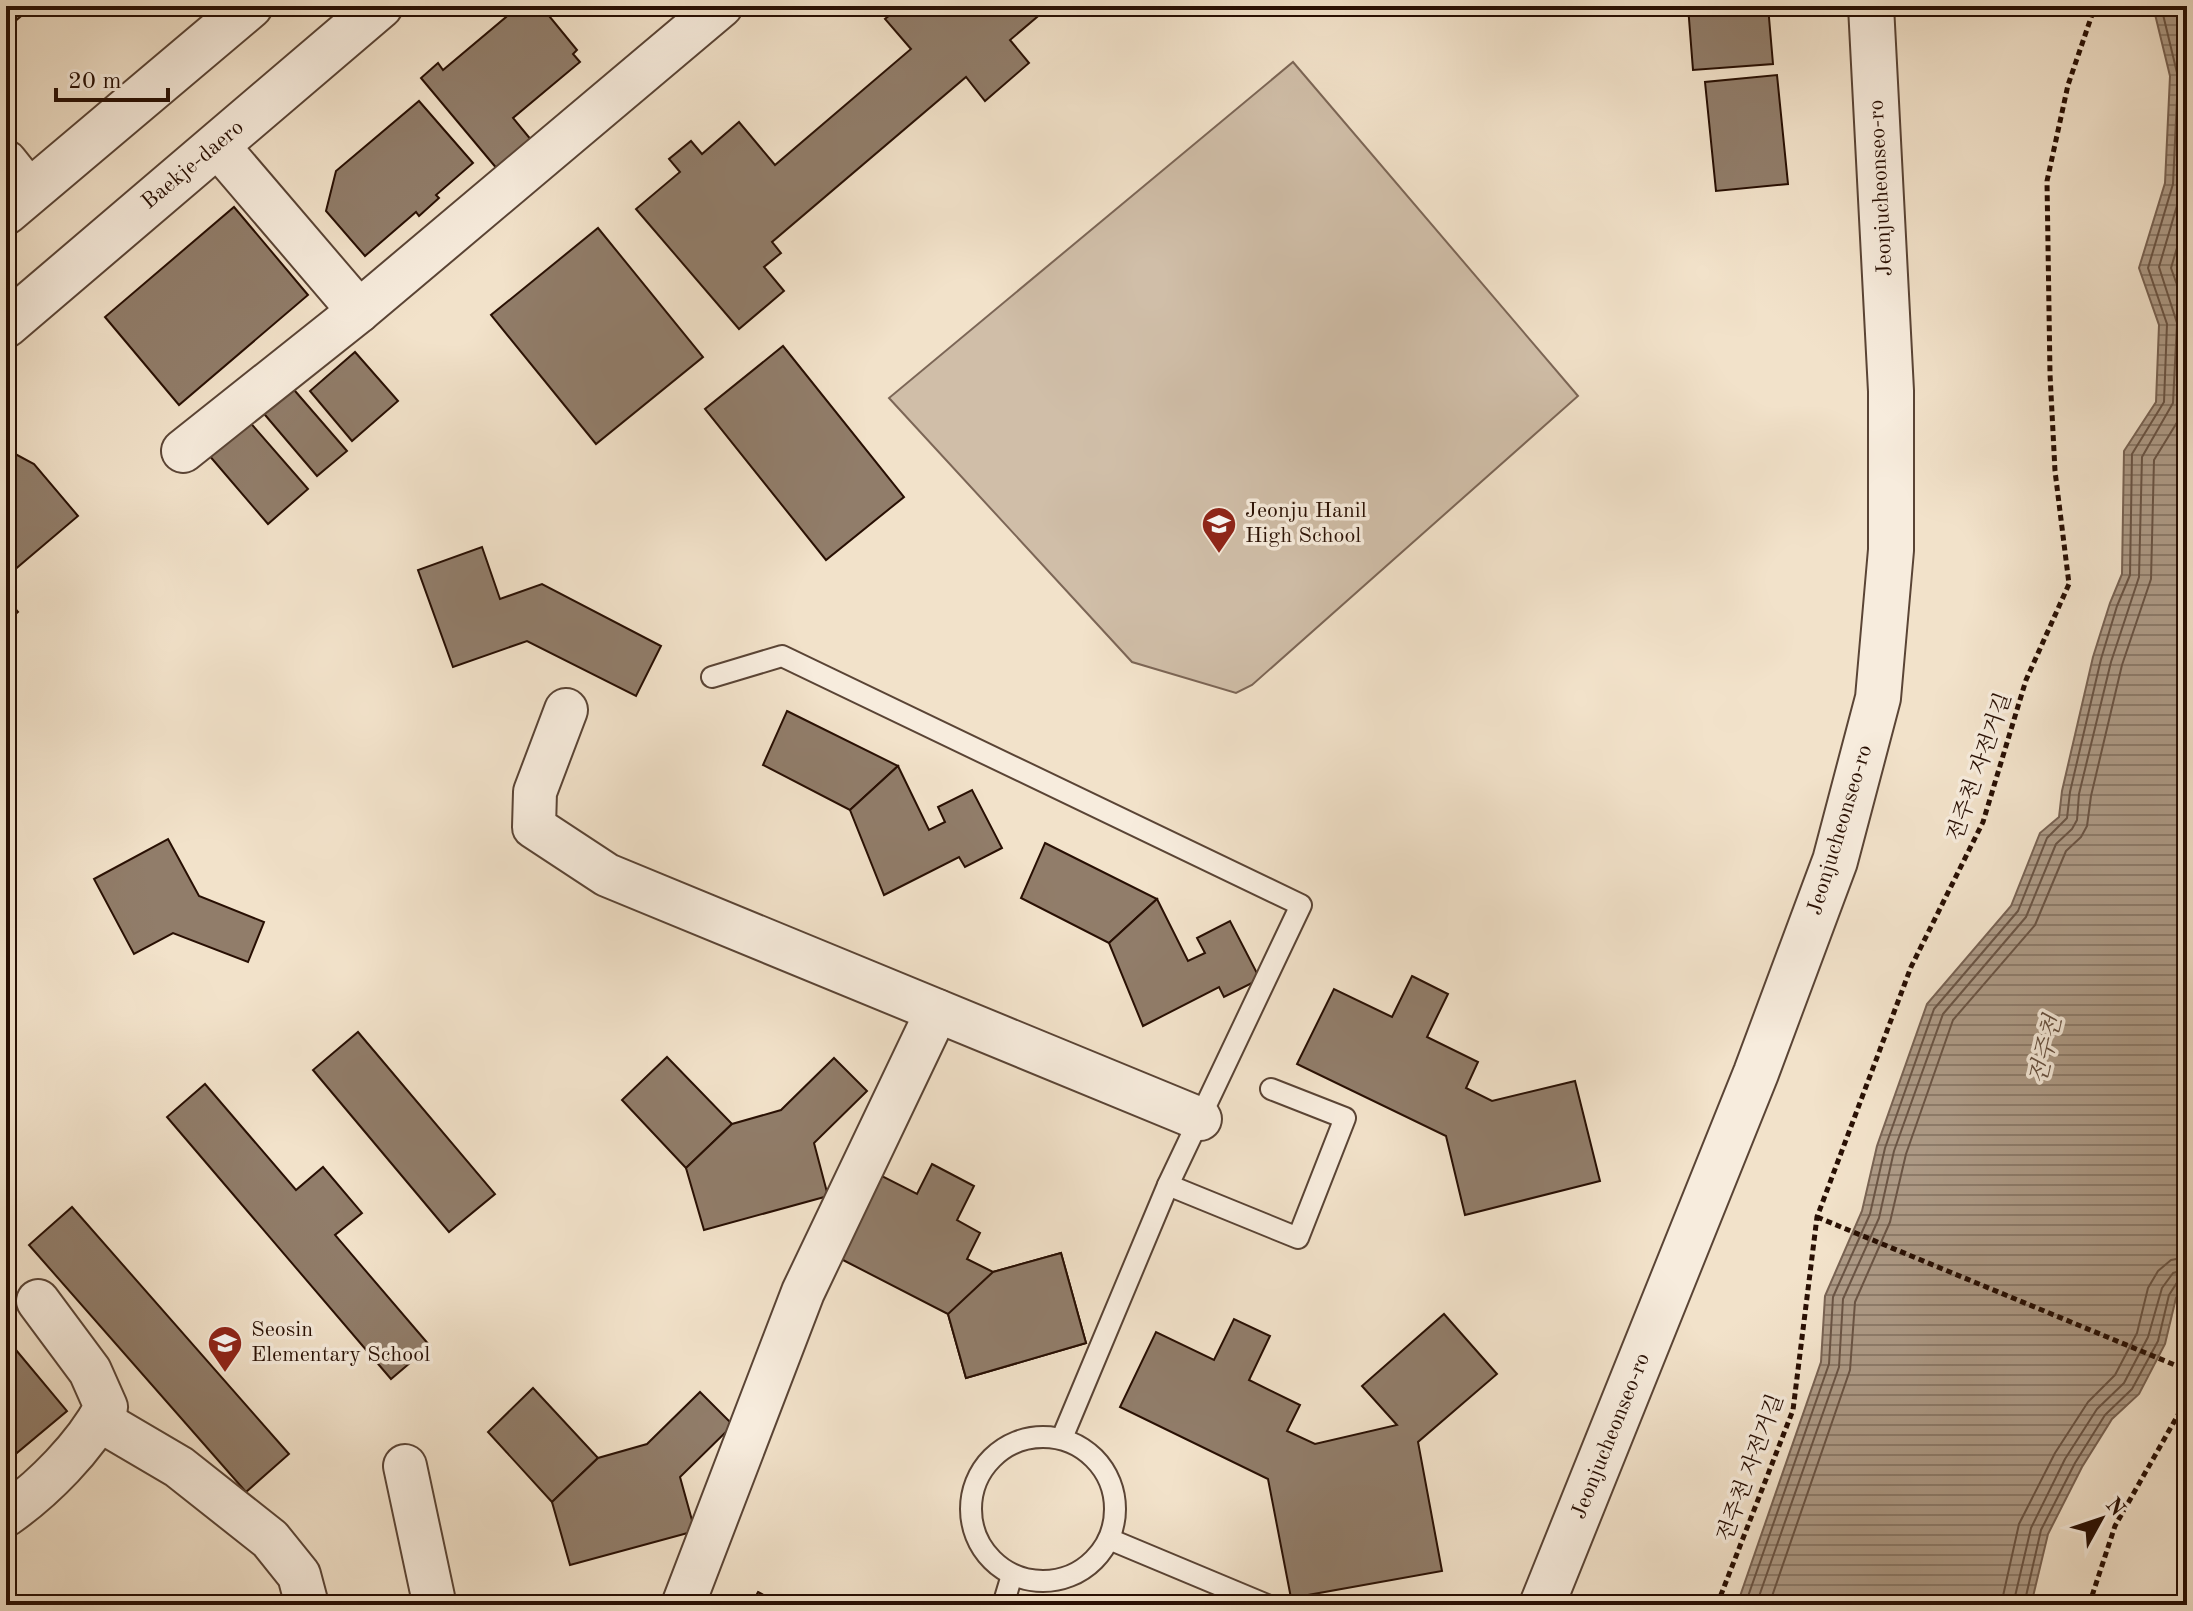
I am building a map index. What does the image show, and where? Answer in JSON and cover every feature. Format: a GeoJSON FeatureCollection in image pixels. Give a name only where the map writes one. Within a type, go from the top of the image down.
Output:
{"type":"FeatureCollection","features":[{"type":"Feature","properties":{"kind":"street"},"geometry":{"type":"LineString","coordinates":[[14,189],[250,6]]}},
{"type":"Feature","properties":{"kind":"street","name":"Baekje-daero"},"geometry":{"type":"LineString","coordinates":[[6,325],[380,6]]}},
{"type":"Feature","properties":{"kind":"street"},"geometry":{"type":"LineString","coordinates":[[183,451],[359,311],[721,6]]}},
{"type":"Feature","properties":{"kind":"street","name":"Jeonjucheonseo-ro"},"geometry":{"type":"LineString","coordinates":[[1542,1605],[1762,1059],[1835,861],[1878,698],[1891,550],[1891,407],[1871,6]]}},
{"type":"Feature","properties":{"kind":"street"},"geometry":{"type":"LineString","coordinates":[[217,145],[359,311]]}},
{"type":"Feature","properties":{"kind":"street"},"geometry":{"type":"LineString","coordinates":[[566,710],[535,792],[534,827],[607,875],[1200,1119]]}},
{"type":"Feature","properties":{"kind":"street"},"geometry":{"type":"LineString","coordinates":[[683,1605],[803,1292],[937,1011]]}},
{"type":"Feature","properties":{"kind":"street"},"geometry":{"type":"LineString","coordinates":[[6,1515],[23,1503],[91,1435],[106,1407],[90,1371],[38,1301]]}},
{"type":"Feature","properties":{"kind":"street"},"geometry":{"type":"LineString","coordinates":[[99,1420],[179,1467],[270,1539],[299,1575],[307,1605]]}},
{"type":"Feature","properties":{"kind":"street"},"geometry":{"type":"LineString","coordinates":[[405,1466],[433,1597],[432,1605]]}},
{"type":"Feature","properties":{"kind":"lane"},"geometry":{"type":"LineString","coordinates":[[712,677],[782,656],[1301,905],[1168,1185],[1062,1438]]}},
{"type":"Feature","properties":{"kind":"lane"},"geometry":{"type":"LineString","coordinates":[[1168,1185],[1298,1238],[1345,1118],[1271,1089]]}},
{"type":"Feature","properties":{"kind":"lane"},"geometry":{"type":"LineString","coordinates":[[1037,1436],[1062,1438],[1085,1449],[1103,1467],[1113,1490],[1116,1515],[1109,1539],[1097,1558],[1079,1572],[1057,1580],[1034,1581],[1012,1575],[993,1561],[979,1543],[971,1521],[971,1498],[977,1476],[992,1456],[1013,1442],[1037,1436]]}},
{"type":"Feature","properties":{"kind":"lane"},"geometry":{"type":"LineString","coordinates":[[1109,1539],[1267,1605]]}},
{"type":"Feature","properties":{"kind":"lane"},"geometry":{"type":"LineString","coordinates":[[1003,1605],[1012,1575]]}},
{"type":"Feature","properties":{"kind":"path","name":"전주천 자전거길"},"geometry":{"type":"LineString","coordinates":[[1717,1605],[1793,1410],[1817,1217],[1911,967],[1983,822],[2026,680],[2069,584],[2055,471],[2047,181],[2068,85],[2095,6]]}},
{"type":"Feature","properties":{"kind":"path"},"geometry":{"type":"LineString","coordinates":[[1817,1217],[2187,1370]]}},
{"type":"Feature","properties":{"kind":"path"},"geometry":{"type":"LineString","coordinates":[[2089,1605],[2115,1526],[2187,1399]]}},
{"type":"Feature","properties":{"kind":"shaded area"},"geometry":{"type":"Polygon","coordinates":[[[1293,62],[1578,396],[1252,685],[1236,693],[1132,662],[889,398],[1293,62]]]}},
{"type":"Feature","properties":{"kind":"water","name":"전주천"},"geometry":{"type":"Polygon","coordinates":[[[2153,6],[2187,6],[2187,1282],[2176,1298],[2165,1344],[2139,1394],[2112,1419],[2082,1467],[2048,1534],[2031,1605],[1737,1605],[1821,1362],[1825,1296],[1862,1211],[1877,1146],[1927,1004],[2011,906],[2040,833],[2059,817],[2062,791],[2093,657],[2122,574],[2124,451],[2156,402],[2159,325],[2139,268],[2165,183],[2170,76],[2153,6]]]}},
{"type":"Feature","properties":{"kind":"building"},"geometry":{"type":"Polygon","coordinates":[[[6,6],[21,6],[26,12],[6,29],[6,6]]]}},
{"type":"Feature","properties":{"kind":"building"},"geometry":{"type":"Polygon","coordinates":[[[509,6],[541,6],[577,50],[573,54],[580,62],[513,118],[532,141],[498,170],[421,78],[438,63],[443,70],[506,17],[502,12],[509,6]]]}},
{"type":"Feature","properties":{"kind":"building"},"geometry":{"type":"Polygon","coordinates":[[[901,6],[1050,6],[1010,40],[1029,63],[985,101],[966,77],[772,242],[781,253],[764,267],[784,291],[739,329],[636,209],[680,172],[669,159],[691,141],[702,154],[739,122],[775,165],[911,49],[885,19],[901,6]]]}},
{"type":"Feature","properties":{"kind":"building"},"geometry":{"type":"Polygon","coordinates":[[[1688,6],[1768,6],[1773,64],[1693,70],[1688,6]]]}},
{"type":"Feature","properties":{"kind":"building"},"geometry":{"type":"Polygon","coordinates":[[[1777,75],[1788,184],[1716,191],[1705,82],[1777,75]]]}},
{"type":"Feature","properties":{"kind":"building"},"geometry":{"type":"Polygon","coordinates":[[[419,101],[473,163],[436,195],[439,198],[419,216],[416,212],[365,256],[326,211],[336,171],[419,101]]]}},
{"type":"Feature","properties":{"kind":"building"},"geometry":{"type":"Polygon","coordinates":[[[234,207],[308,295],[179,405],[105,317],[234,207]]]}},
{"type":"Feature","properties":{"kind":"building"},"geometry":{"type":"Polygon","coordinates":[[[598,228],[703,357],[596,444],[491,315],[598,228]]]}},
{"type":"Feature","properties":{"kind":"building"},"geometry":{"type":"Polygon","coordinates":[[[783,346],[904,497],[826,560],[705,409],[783,346]]]}},
{"type":"Feature","properties":{"kind":"building"},"geometry":{"type":"Polygon","coordinates":[[[355,352],[398,401],[352,441],[310,391],[355,352]]]}},
{"type":"Feature","properties":{"kind":"building"},"geometry":{"type":"Polygon","coordinates":[[[289,384],[347,451],[317,476],[260,409],[289,384]]]}},
{"type":"Feature","properties":{"kind":"building"},"geometry":{"type":"Polygon","coordinates":[[[248,420],[308,489],[268,524],[208,454],[248,420]]]}},
{"type":"Feature","properties":{"kind":"building"},"geometry":{"type":"Polygon","coordinates":[[[6,449],[34,464],[78,516],[6,577],[6,449]]]}},
{"type":"Feature","properties":{"kind":"building"},"geometry":{"type":"Polygon","coordinates":[[[482,547],[500,599],[542,584],[661,646],[636,696],[527,641],[453,667],[418,570],[482,547]]]}},
{"type":"Feature","properties":{"kind":"building"},"geometry":{"type":"Polygon","coordinates":[[[6,598],[18,612],[6,622],[6,598]]]}},
{"type":"Feature","properties":{"kind":"building"},"geometry":{"type":"Polygon","coordinates":[[[787,711],[898,766],[850,810],[763,765],[787,711]]]}},
{"type":"Feature","properties":{"kind":"building"},"geometry":{"type":"Polygon","coordinates":[[[898,766],[929,830],[945,822],[938,807],[972,790],[1002,848],[965,867],[959,857],[884,895],[850,810],[898,766]]]}},
{"type":"Feature","properties":{"kind":"building"},"geometry":{"type":"Polygon","coordinates":[[[168,839],[199,896],[264,922],[248,962],[173,933],[134,954],[94,879],[168,839]]]}},
{"type":"Feature","properties":{"kind":"building"},"geometry":{"type":"Polygon","coordinates":[[[1045,843],[1157,899],[1109,943],[1021,898],[1045,843]]]}},
{"type":"Feature","properties":{"kind":"building"},"geometry":{"type":"Polygon","coordinates":[[[1157,899],[1188,961],[1205,953],[1197,938],[1230,921],[1260,979],[1224,997],[1219,987],[1143,1026],[1109,943],[1157,899]]]}},
{"type":"Feature","properties":{"kind":"building"},"geometry":{"type":"Polygon","coordinates":[[[1412,976],[1448,994],[1427,1037],[1478,1062],[1466,1088],[1492,1101],[1575,1081],[1600,1181],[1465,1215],[1446,1136],[1297,1064],[1334,989],[1392,1017],[1412,976]]]}},
{"type":"Feature","properties":{"kind":"building"},"geometry":{"type":"Polygon","coordinates":[[[358,1032],[495,1194],[449,1232],[313,1070],[358,1032]]]}},
{"type":"Feature","properties":{"kind":"building"},"geometry":{"type":"Polygon","coordinates":[[[667,1057],[732,1124],[686,1168],[622,1100],[667,1057]]]}},
{"type":"Feature","properties":{"kind":"building"},"geometry":{"type":"Polygon","coordinates":[[[834,1058],[867,1091],[814,1143],[828,1196],[704,1230],[686,1168],[732,1124],[781,1110],[834,1058]]]}},
{"type":"Feature","properties":{"kind":"building"},"geometry":{"type":"Polygon","coordinates":[[[205,1084],[296,1190],[323,1167],[362,1213],[335,1235],[430,1346],[391,1379],[167,1117],[205,1084]]]}},
{"type":"Feature","properties":{"kind":"building"},"geometry":{"type":"Polygon","coordinates":[[[932,1164],[974,1186],[957,1220],[980,1233],[967,1259],[993,1272],[1061,1253],[1086,1343],[966,1378],[948,1314],[841,1259],[882,1176],[917,1194],[932,1164]]]}},
{"type":"Feature","properties":{"kind":"building"},"geometry":{"type":"Polygon","coordinates":[[[72,1207],[289,1454],[246,1492],[29,1245],[72,1207]]]}},
{"type":"Feature","properties":{"kind":"building"},"geometry":{"type":"Polygon","coordinates":[[[1061,1253],[1086,1343],[966,1378],[948,1314],[993,1272],[1061,1253]]]}},
{"type":"Feature","properties":{"kind":"building"},"geometry":{"type":"Polygon","coordinates":[[[1444,1314],[1497,1374],[1418,1442],[1442,1571],[1291,1598],[1268,1479],[1120,1407],[1156,1332],[1214,1360],[1234,1319],[1270,1336],[1249,1380],[1300,1405],[1287,1431],[1315,1444],[1397,1425],[1362,1386],[1444,1314]]]}},
{"type":"Feature","properties":{"kind":"building"},"geometry":{"type":"Polygon","coordinates":[[[6,1338],[67,1411],[6,1462],[6,1338]]]}},
{"type":"Feature","properties":{"kind":"building"},"geometry":{"type":"Polygon","coordinates":[[[533,1388],[598,1458],[552,1502],[488,1432],[533,1388]]]}},
{"type":"Feature","properties":{"kind":"building"},"geometry":{"type":"Polygon","coordinates":[[[700,1392],[733,1425],[680,1477],[695,1531],[570,1565],[552,1502],[598,1458],[647,1444],[700,1392]]]}},
{"type":"Feature","properties":{"kind":"building"},"geometry":{"type":"Polygon","coordinates":[[[758,1592],[782,1605],[751,1605],[758,1592]]]}},
{"type":"Feature","properties":{"kind":"place","name":"Jeonju Hanil High School"},"geometry":{"type":"Point","coordinates":[1219,555]}},
{"type":"Feature","properties":{"kind":"place","name":"Seosin Elementary School"},"geometry":{"type":"Point","coordinates":[225,1374]}}]}
